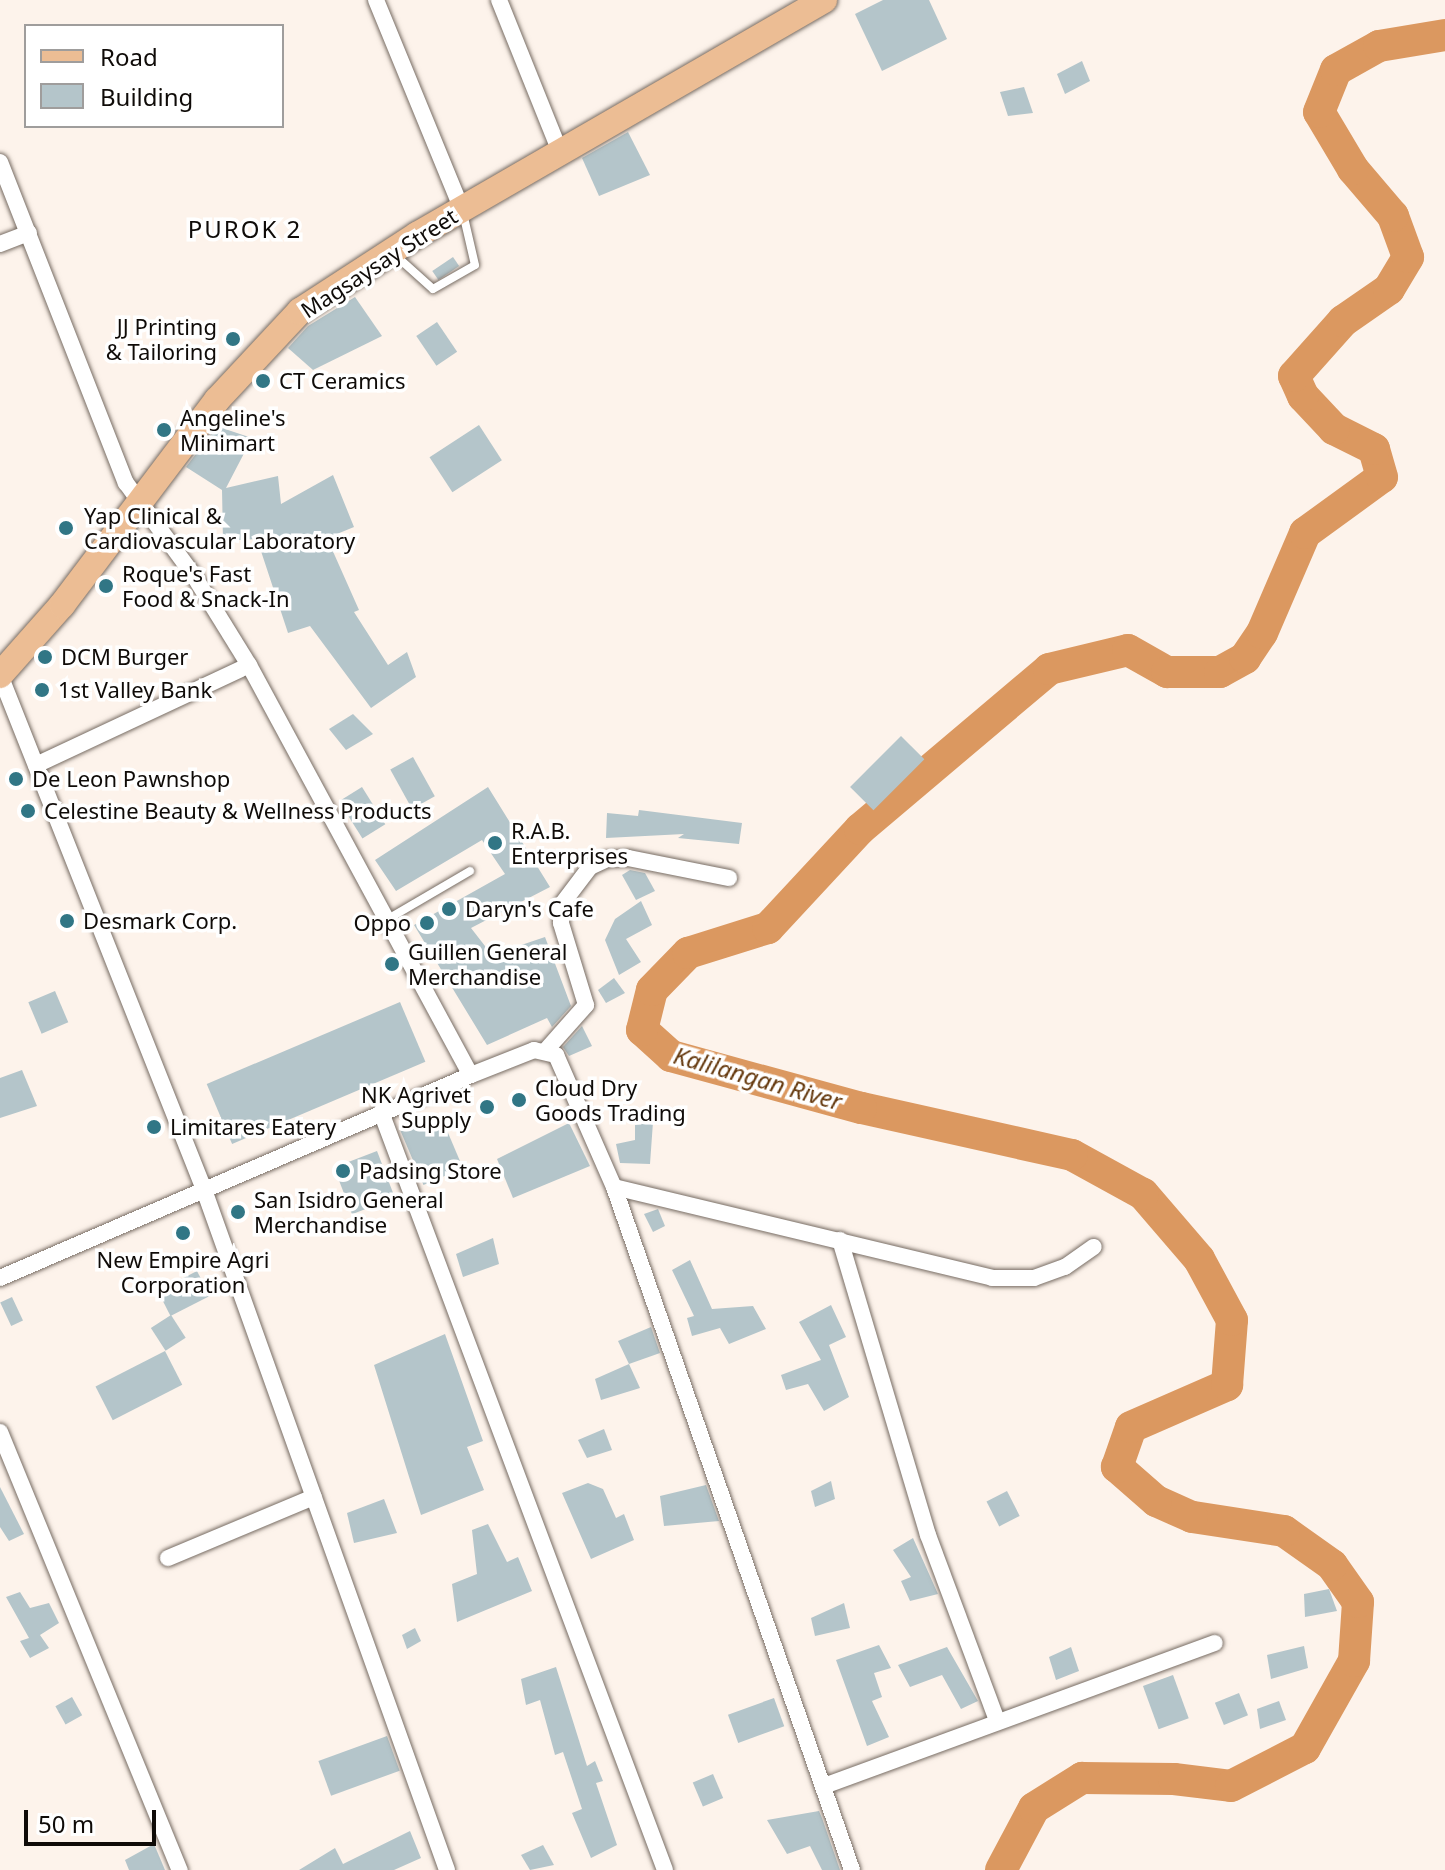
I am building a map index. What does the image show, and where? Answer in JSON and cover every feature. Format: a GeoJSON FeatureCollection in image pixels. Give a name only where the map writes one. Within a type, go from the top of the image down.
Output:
{"type":"FeatureCollection","features":[{"type":"Feature","properties":{"kind":"main road","name":"Magsaysay Street"},"geometry":{"type":"LineString","coordinates":[[0,675],[139,504],[217,400],[276,334],[323,293],[824,0]]}},
{"type":"Feature","properties":{"kind":"street"},"geometry":{"type":"LineString","coordinates":[[376,0],[462,210]]}},
{"type":"Feature","properties":{"kind":"street"},"geometry":{"type":"LineString","coordinates":[[499,0],[561,154]]}},
{"type":"Feature","properties":{"kind":"street"},"geometry":{"type":"LineString","coordinates":[[0,162],[106,436],[139,504],[194,576],[249,665],[471,1075]]}},
{"type":"Feature","properties":{"kind":"street"},"geometry":{"type":"LineString","coordinates":[[0,244],[29,233]]}},
{"type":"Feature","properties":{"kind":"street"},"geometry":{"type":"LineString","coordinates":[[36,765],[249,665]]}},
{"type":"Feature","properties":{"kind":"street"},"geometry":{"type":"LineString","coordinates":[[0,675],[203,1187],[447,1870]]}},
{"type":"Feature","properties":{"kind":"street"},"geometry":{"type":"LineString","coordinates":[[0,1278],[381,1112],[471,1075],[547,1049],[586,1005],[561,923],[562,904],[590,867],[607,859],[628,858],[729,878]]}},
{"type":"Feature","properties":{"kind":"street"},"geometry":{"type":"LineString","coordinates":[[547,1049],[568,1072],[614,1187],[852,1870]]}},
{"type":"Feature","properties":{"kind":"street"},"geometry":{"type":"LineString","coordinates":[[381,1112],[665,1870]]}},
{"type":"Feature","properties":{"kind":"street"},"geometry":{"type":"LineString","coordinates":[[614,1187],[992,1278],[1034,1278],[1065,1267],[1094,1247]]}},
{"type":"Feature","properties":{"kind":"street"},"geometry":{"type":"LineString","coordinates":[[840,1240],[928,1535],[997,1721]]}},
{"type":"Feature","properties":{"kind":"street"},"geometry":{"type":"LineString","coordinates":[[0,1432],[180,1870]]}},
{"type":"Feature","properties":{"kind":"street"},"geometry":{"type":"LineString","coordinates":[[168,1558],[314,1497]]}},
{"type":"Feature","properties":{"kind":"street"},"geometry":{"type":"LineString","coordinates":[[824,1786],[1215,1643]]}},
{"type":"Feature","properties":{"kind":"lane"},"geometry":{"type":"LineString","coordinates":[[391,251],[433,289],[475,265],[462,210]]}},
{"type":"Feature","properties":{"kind":"lane"},"geometry":{"type":"LineString","coordinates":[[388,919],[470,871]]}},
{"type":"Feature","properties":{"kind":"building"},"geometry":{"type":"Polygon","coordinates":[[[883,0],[929,0],[947,39],[882,71],[855,14],[883,0]]]}},
{"type":"Feature","properties":{"kind":"building"},"geometry":{"type":"Polygon","coordinates":[[[1082,61],[1090,81],[1065,94],[1057,74],[1082,61]]]}},
{"type":"Feature","properties":{"kind":"building"},"geometry":{"type":"Polygon","coordinates":[[[1024,87],[1033,113],[1008,116],[1000,92],[1024,87]]]}},
{"type":"Feature","properties":{"kind":"building"},"geometry":{"type":"Polygon","coordinates":[[[628,132],[650,175],[599,196],[582,158],[628,132]]]}},
{"type":"Feature","properties":{"kind":"building"},"geometry":{"type":"Polygon","coordinates":[[[453,257],[459,266],[438,280],[432,271],[453,257]]]}},
{"type":"Feature","properties":{"kind":"building"},"geometry":{"type":"Polygon","coordinates":[[[355,297],[382,336],[313,370],[288,348],[308,326],[355,297]]]}},
{"type":"Feature","properties":{"kind":"building"},"geometry":{"type":"Polygon","coordinates":[[[437,322],[457,352],[436,366],[416,336],[437,322]]]}},
{"type":"Feature","properties":{"kind":"building"},"geometry":{"type":"Polygon","coordinates":[[[225,416],[231,420],[225,429],[252,438],[226,488],[278,476],[281,504],[333,475],[354,527],[327,538],[359,610],[354,612],[388,665],[407,652],[416,677],[371,708],[310,626],[288,633],[257,539],[223,541],[222,490],[186,467],[225,416]]]}},
{"type":"Feature","properties":{"kind":"building"},"geometry":{"type":"Polygon","coordinates":[[[479,425],[502,460],[452,492],[430,457],[479,425]]]}},
{"type":"Feature","properties":{"kind":"building"},"geometry":{"type":"Polygon","coordinates":[[[353,714],[373,734],[346,750],[329,729],[353,714]]]}},
{"type":"Feature","properties":{"kind":"building"},"geometry":{"type":"Polygon","coordinates":[[[901,736],[924,759],[873,810],[850,787],[901,736]]]}},
{"type":"Feature","properties":{"kind":"building"},"geometry":{"type":"Polygon","coordinates":[[[413,757],[435,796],[412,809],[390,770],[413,757]]]}},
{"type":"Feature","properties":{"kind":"building"},"geometry":{"type":"Polygon","coordinates":[[[362,787],[385,824],[362,839],[339,801],[362,787]]]}},
{"type":"Feature","properties":{"kind":"building"},"geometry":{"type":"Polygon","coordinates":[[[488,787],[550,887],[471,928],[492,955],[545,937],[571,1006],[552,1027],[547,1018],[487,1045],[414,925],[505,874],[482,840],[396,891],[375,860],[488,787]]]}},
{"type":"Feature","properties":{"kind":"building"},"geometry":{"type":"Polygon","coordinates":[[[639,810],[742,823],[739,844],[678,838],[684,834],[606,838],[607,813],[638,816],[639,810]]]}},
{"type":"Feature","properties":{"kind":"building"},"geometry":{"type":"Polygon","coordinates":[[[630,870],[645,873],[655,891],[636,900],[622,875],[630,870]]]}},
{"type":"Feature","properties":{"kind":"building"},"geometry":{"type":"Polygon","coordinates":[[[641,901],[652,925],[626,939],[641,962],[619,975],[605,940],[615,919],[641,901]]]}},
{"type":"Feature","properties":{"kind":"building"},"geometry":{"type":"Polygon","coordinates":[[[614,978],[625,993],[606,1003],[598,990],[614,978]]]}},
{"type":"Feature","properties":{"kind":"building"},"geometry":{"type":"Polygon","coordinates":[[[55,991],[68,1022],[42,1034],[28,1002],[55,991]]]}},
{"type":"Feature","properties":{"kind":"building"},"geometry":{"type":"Polygon","coordinates":[[[400,1002],[425,1062],[232,1144],[207,1084],[400,1002]]]}},
{"type":"Feature","properties":{"kind":"building"},"geometry":{"type":"Polygon","coordinates":[[[582,1026],[592,1046],[569,1056],[563,1047],[582,1026]]]}},
{"type":"Feature","properties":{"kind":"building"},"geometry":{"type":"Polygon","coordinates":[[[22,1070],[37,1106],[0,1118],[0,1078],[22,1070]]]}},
{"type":"Feature","properties":{"kind":"building"},"geometry":{"type":"Polygon","coordinates":[[[440,1114],[463,1168],[423,1185],[400,1131],[440,1114]]]}},
{"type":"Feature","properties":{"kind":"building"},"geometry":{"type":"Polygon","coordinates":[[[653,1122],[650,1164],[620,1163],[616,1144],[635,1140],[635,1125],[653,1122]]]}},
{"type":"Feature","properties":{"kind":"building"},"geometry":{"type":"Polygon","coordinates":[[[569,1123],[590,1166],[513,1198],[497,1159],[569,1123]]]}},
{"type":"Feature","properties":{"kind":"building"},"geometry":{"type":"Polygon","coordinates":[[[377,1151],[395,1198],[352,1214],[334,1167],[377,1151]]]}},
{"type":"Feature","properties":{"kind":"building"},"geometry":{"type":"Polygon","coordinates":[[[658,1209],[665,1226],[653,1232],[644,1214],[658,1209]]]}},
{"type":"Feature","properties":{"kind":"building"},"geometry":{"type":"Polygon","coordinates":[[[493,1238],[499,1264],[463,1277],[456,1254],[493,1238]]]}},
{"type":"Feature","properties":{"kind":"building"},"geometry":{"type":"Polygon","coordinates":[[[690,1260],[712,1309],[753,1306],[766,1329],[729,1344],[720,1328],[692,1336],[687,1318],[694,1316],[672,1270],[690,1260]]]}},
{"type":"Feature","properties":{"kind":"building"},"geometry":{"type":"Polygon","coordinates":[[[197,1271],[210,1296],[171,1316],[158,1291],[197,1271]]]}},
{"type":"Feature","properties":{"kind":"building"},"geometry":{"type":"Polygon","coordinates":[[[12,1297],[23,1321],[11,1326],[0,1302],[12,1297]]]}},
{"type":"Feature","properties":{"kind":"building"},"geometry":{"type":"Polygon","coordinates":[[[831,1305],[846,1337],[829,1345],[849,1397],[824,1411],[808,1384],[786,1390],[781,1375],[821,1360],[799,1322],[831,1305]]]}},
{"type":"Feature","properties":{"kind":"building"},"geometry":{"type":"Polygon","coordinates":[[[171,1315],[186,1338],[166,1351],[151,1328],[171,1315]]]}},
{"type":"Feature","properties":{"kind":"building"},"geometry":{"type":"Polygon","coordinates":[[[651,1327],[660,1353],[629,1364],[618,1341],[651,1327]]]}},
{"type":"Feature","properties":{"kind":"building"},"geometry":{"type":"Polygon","coordinates":[[[445,1334],[483,1441],[467,1447],[484,1490],[421,1515],[374,1365],[445,1334]]]}},
{"type":"Feature","properties":{"kind":"building"},"geometry":{"type":"Polygon","coordinates":[[[165,1351],[182,1385],[113,1420],[96,1386],[165,1351]]]}},
{"type":"Feature","properties":{"kind":"building"},"geometry":{"type":"Polygon","coordinates":[[[629,1364],[640,1388],[601,1400],[595,1379],[629,1364]]]}},
{"type":"Feature","properties":{"kind":"building"},"geometry":{"type":"Polygon","coordinates":[[[604,1429],[612,1450],[587,1458],[578,1440],[604,1429]]]}},
{"type":"Feature","properties":{"kind":"building"},"geometry":{"type":"Polygon","coordinates":[[[831,1481],[835,1499],[815,1507],[811,1491],[831,1481]]]}},
{"type":"Feature","properties":{"kind":"building"},"geometry":{"type":"Polygon","coordinates":[[[588,1483],[603,1489],[616,1518],[624,1514],[634,1540],[591,1559],[562,1493],[588,1483]]]}},
{"type":"Feature","properties":{"kind":"building"},"geometry":{"type":"Polygon","coordinates":[[[706,1485],[719,1521],[664,1526],[660,1496],[706,1485]]]}},
{"type":"Feature","properties":{"kind":"building"},"geometry":{"type":"Polygon","coordinates":[[[0,1487],[24,1534],[9,1541],[0,1527],[0,1487]]]}},
{"type":"Feature","properties":{"kind":"building"},"geometry":{"type":"Polygon","coordinates":[[[1007,1491],[1020,1516],[999,1526],[987,1501],[1007,1491]]]}},
{"type":"Feature","properties":{"kind":"building"},"geometry":{"type":"Polygon","coordinates":[[[384,1499],[397,1533],[354,1543],[347,1513],[384,1499]]]}},
{"type":"Feature","properties":{"kind":"building"},"geometry":{"type":"Polygon","coordinates":[[[488,1524],[507,1562],[518,1557],[532,1591],[457,1622],[452,1584],[477,1574],[472,1530],[488,1524]]]}},
{"type":"Feature","properties":{"kind":"building"},"geometry":{"type":"Polygon","coordinates":[[[913,1538],[938,1594],[910,1601],[901,1581],[911,1577],[893,1550],[913,1538]]]}},
{"type":"Feature","properties":{"kind":"building"},"geometry":{"type":"Polygon","coordinates":[[[1329,1589],[1337,1611],[1305,1617],[1304,1594],[1329,1589]]]}},
{"type":"Feature","properties":{"kind":"building"},"geometry":{"type":"Polygon","coordinates":[[[20,1592],[30,1608],[49,1603],[59,1623],[40,1635],[49,1648],[30,1658],[20,1641],[29,1638],[6,1597],[20,1592]]]}},
{"type":"Feature","properties":{"kind":"building"},"geometry":{"type":"Polygon","coordinates":[[[844,1603],[850,1628],[815,1636],[811,1618],[844,1603]]]}},
{"type":"Feature","properties":{"kind":"building"},"geometry":{"type":"Polygon","coordinates":[[[415,1628],[421,1641],[407,1649],[402,1635],[415,1628]]]}},
{"type":"Feature","properties":{"kind":"building"},"geometry":{"type":"Polygon","coordinates":[[[879,1645],[891,1668],[874,1673],[882,1697],[872,1701],[889,1737],[867,1746],[836,1660],[879,1645]]]}},
{"type":"Feature","properties":{"kind":"building"},"geometry":{"type":"Polygon","coordinates":[[[1304,1646],[1308,1668],[1271,1679],[1267,1655],[1304,1646]]]}},
{"type":"Feature","properties":{"kind":"building"},"geometry":{"type":"Polygon","coordinates":[[[947,1647],[978,1701],[961,1709],[942,1675],[910,1687],[898,1665],[947,1647]]]}},
{"type":"Feature","properties":{"kind":"building"},"geometry":{"type":"Polygon","coordinates":[[[1071,1647],[1079,1671],[1056,1680],[1049,1657],[1071,1647]]]}},
{"type":"Feature","properties":{"kind":"building"},"geometry":{"type":"Polygon","coordinates":[[[556,1667],[587,1766],[595,1761],[603,1781],[596,1783],[617,1845],[591,1858],[572,1813],[582,1809],[563,1752],[555,1755],[540,1700],[526,1705],[521,1679],[556,1667]]]}},
{"type":"Feature","properties":{"kind":"building"},"geometry":{"type":"Polygon","coordinates":[[[1173,1675],[1189,1718],[1159,1729],[1143,1686],[1173,1675]]]}},
{"type":"Feature","properties":{"kind":"building"},"geometry":{"type":"Polygon","coordinates":[[[1239,1693],[1248,1715],[1224,1725],[1215,1703],[1239,1693]]]}},
{"type":"Feature","properties":{"kind":"building"},"geometry":{"type":"Polygon","coordinates":[[[72,1697],[82,1715],[66,1725],[55,1706],[72,1697]]]}},
{"type":"Feature","properties":{"kind":"building"},"geometry":{"type":"Polygon","coordinates":[[[774,1698],[784,1726],[738,1743],[728,1715],[774,1698]]]}},
{"type":"Feature","properties":{"kind":"building"},"geometry":{"type":"Polygon","coordinates":[[[1279,1701],[1286,1720],[1260,1729],[1257,1709],[1279,1701]]]}},
{"type":"Feature","properties":{"kind":"building"},"geometry":{"type":"Polygon","coordinates":[[[387,1736],[400,1771],[331,1796],[318,1761],[387,1736]]]}},
{"type":"Feature","properties":{"kind":"building"},"geometry":{"type":"Polygon","coordinates":[[[713,1774],[723,1798],[703,1807],[693,1783],[713,1774]]]}},
{"type":"Feature","properties":{"kind":"building"},"geometry":{"type":"Polygon","coordinates":[[[819,1811],[840,1870],[822,1870],[810,1846],[787,1854],[767,1820],[819,1811]]]}},
{"type":"Feature","properties":{"kind":"building"},"geometry":{"type":"Polygon","coordinates":[[[410,1831],[421,1858],[394,1870],[299,1870],[335,1848],[343,1864],[410,1831]]]}},
{"type":"Feature","properties":{"kind":"building"},"geometry":{"type":"Polygon","coordinates":[[[154,1844],[165,1870],[129,1870],[125,1860],[154,1844]]]}},
{"type":"Feature","properties":{"kind":"building"},"geometry":{"type":"Polygon","coordinates":[[[543,1845],[554,1865],[530,1870],[521,1855],[543,1845]]]}},
{"type":"Feature","properties":{"kind":"waterway","name":"Kalilangan River"},"geometry":{"type":"LineString","coordinates":[[1001,1870],[1034,1808],[1082,1778],[1174,1779],[1231,1786],[1305,1748],[1354,1661],[1358,1602],[1332,1565],[1284,1531],[1192,1517],[1156,1501],[1117,1467],[1131,1427],[1227,1385],[1232,1320],[1199,1259],[1143,1194],[1072,1155],[861,1108],[671,1056],[642,1030],[652,990],[688,953],[768,928],[860,829],[1049,669],[1128,650],[1167,672],[1220,672],[1245,658],[1262,633],[1305,533],[1382,477],[1374,449],[1334,429],[1303,396],[1294,376],[1343,321],[1389,289],[1408,257],[1393,216],[1353,169],[1319,112],[1336,70],[1379,46],[1445,35]]}},
{"type":"Feature","properties":{"kind":"place","name":"JJ Printing & Tailoring"},"geometry":{"type":"Point","coordinates":[233,339]}},
{"type":"Feature","properties":{"kind":"place","name":"CT Ceramics"},"geometry":{"type":"Point","coordinates":[263,381]}},
{"type":"Feature","properties":{"kind":"place","name":"Angeline's Minimart"},"geometry":{"type":"Point","coordinates":[164,430]}},
{"type":"Feature","properties":{"kind":"place","name":"Yap Clinical & Cardiovascular Laboratory"},"geometry":{"type":"Point","coordinates":[66,528]}},
{"type":"Feature","properties":{"kind":"place","name":"Roque's Fast Food & Snack-In"},"geometry":{"type":"Point","coordinates":[106,586]}},
{"type":"Feature","properties":{"kind":"place","name":"DCM Burger"},"geometry":{"type":"Point","coordinates":[45,657]}},
{"type":"Feature","properties":{"kind":"place","name":"1st Valley Bank"},"geometry":{"type":"Point","coordinates":[42,690]}},
{"type":"Feature","properties":{"kind":"place","name":"De Leon Pawnshop"},"geometry":{"type":"Point","coordinates":[16,779]}},
{"type":"Feature","properties":{"kind":"place","name":"Celestine Beauty & Wellness Products"},"geometry":{"type":"Point","coordinates":[28,811]}},
{"type":"Feature","properties":{"kind":"place","name":"R.A.B. Enterprises"},"geometry":{"type":"Point","coordinates":[495,843]}},
{"type":"Feature","properties":{"kind":"place","name":"Daryn's Cafe"},"geometry":{"type":"Point","coordinates":[449,909]}},
{"type":"Feature","properties":{"kind":"place","name":"Desmark Corp."},"geometry":{"type":"Point","coordinates":[67,921]}},
{"type":"Feature","properties":{"kind":"place","name":"Oppo"},"geometry":{"type":"Point","coordinates":[427,923]}},
{"type":"Feature","properties":{"kind":"place","name":"Guillen General Merchandise"},"geometry":{"type":"Point","coordinates":[392,964]}},
{"type":"Feature","properties":{"kind":"place","name":"Cloud Dry Goods Trading"},"geometry":{"type":"Point","coordinates":[519,1100]}},
{"type":"Feature","properties":{"kind":"place","name":"NK Agrivet Supply"},"geometry":{"type":"Point","coordinates":[487,1107]}},
{"type":"Feature","properties":{"kind":"place","name":"Limitares Eatery"},"geometry":{"type":"Point","coordinates":[154,1127]}},
{"type":"Feature","properties":{"kind":"place","name":"Padsing Store"},"geometry":{"type":"Point","coordinates":[343,1171]}},
{"type":"Feature","properties":{"kind":"place","name":"San Isidro General Merchandise"},"geometry":{"type":"Point","coordinates":[238,1212]}},
{"type":"Feature","properties":{"kind":"place","name":"New Empire Agri Corporation"},"geometry":{"type":"Point","coordinates":[183,1233]}},
{"type":"Feature","properties":{"kind":"district","name":"PUROK 2"},"geometry":{"type":"Point","coordinates":[245,229]}}]}
